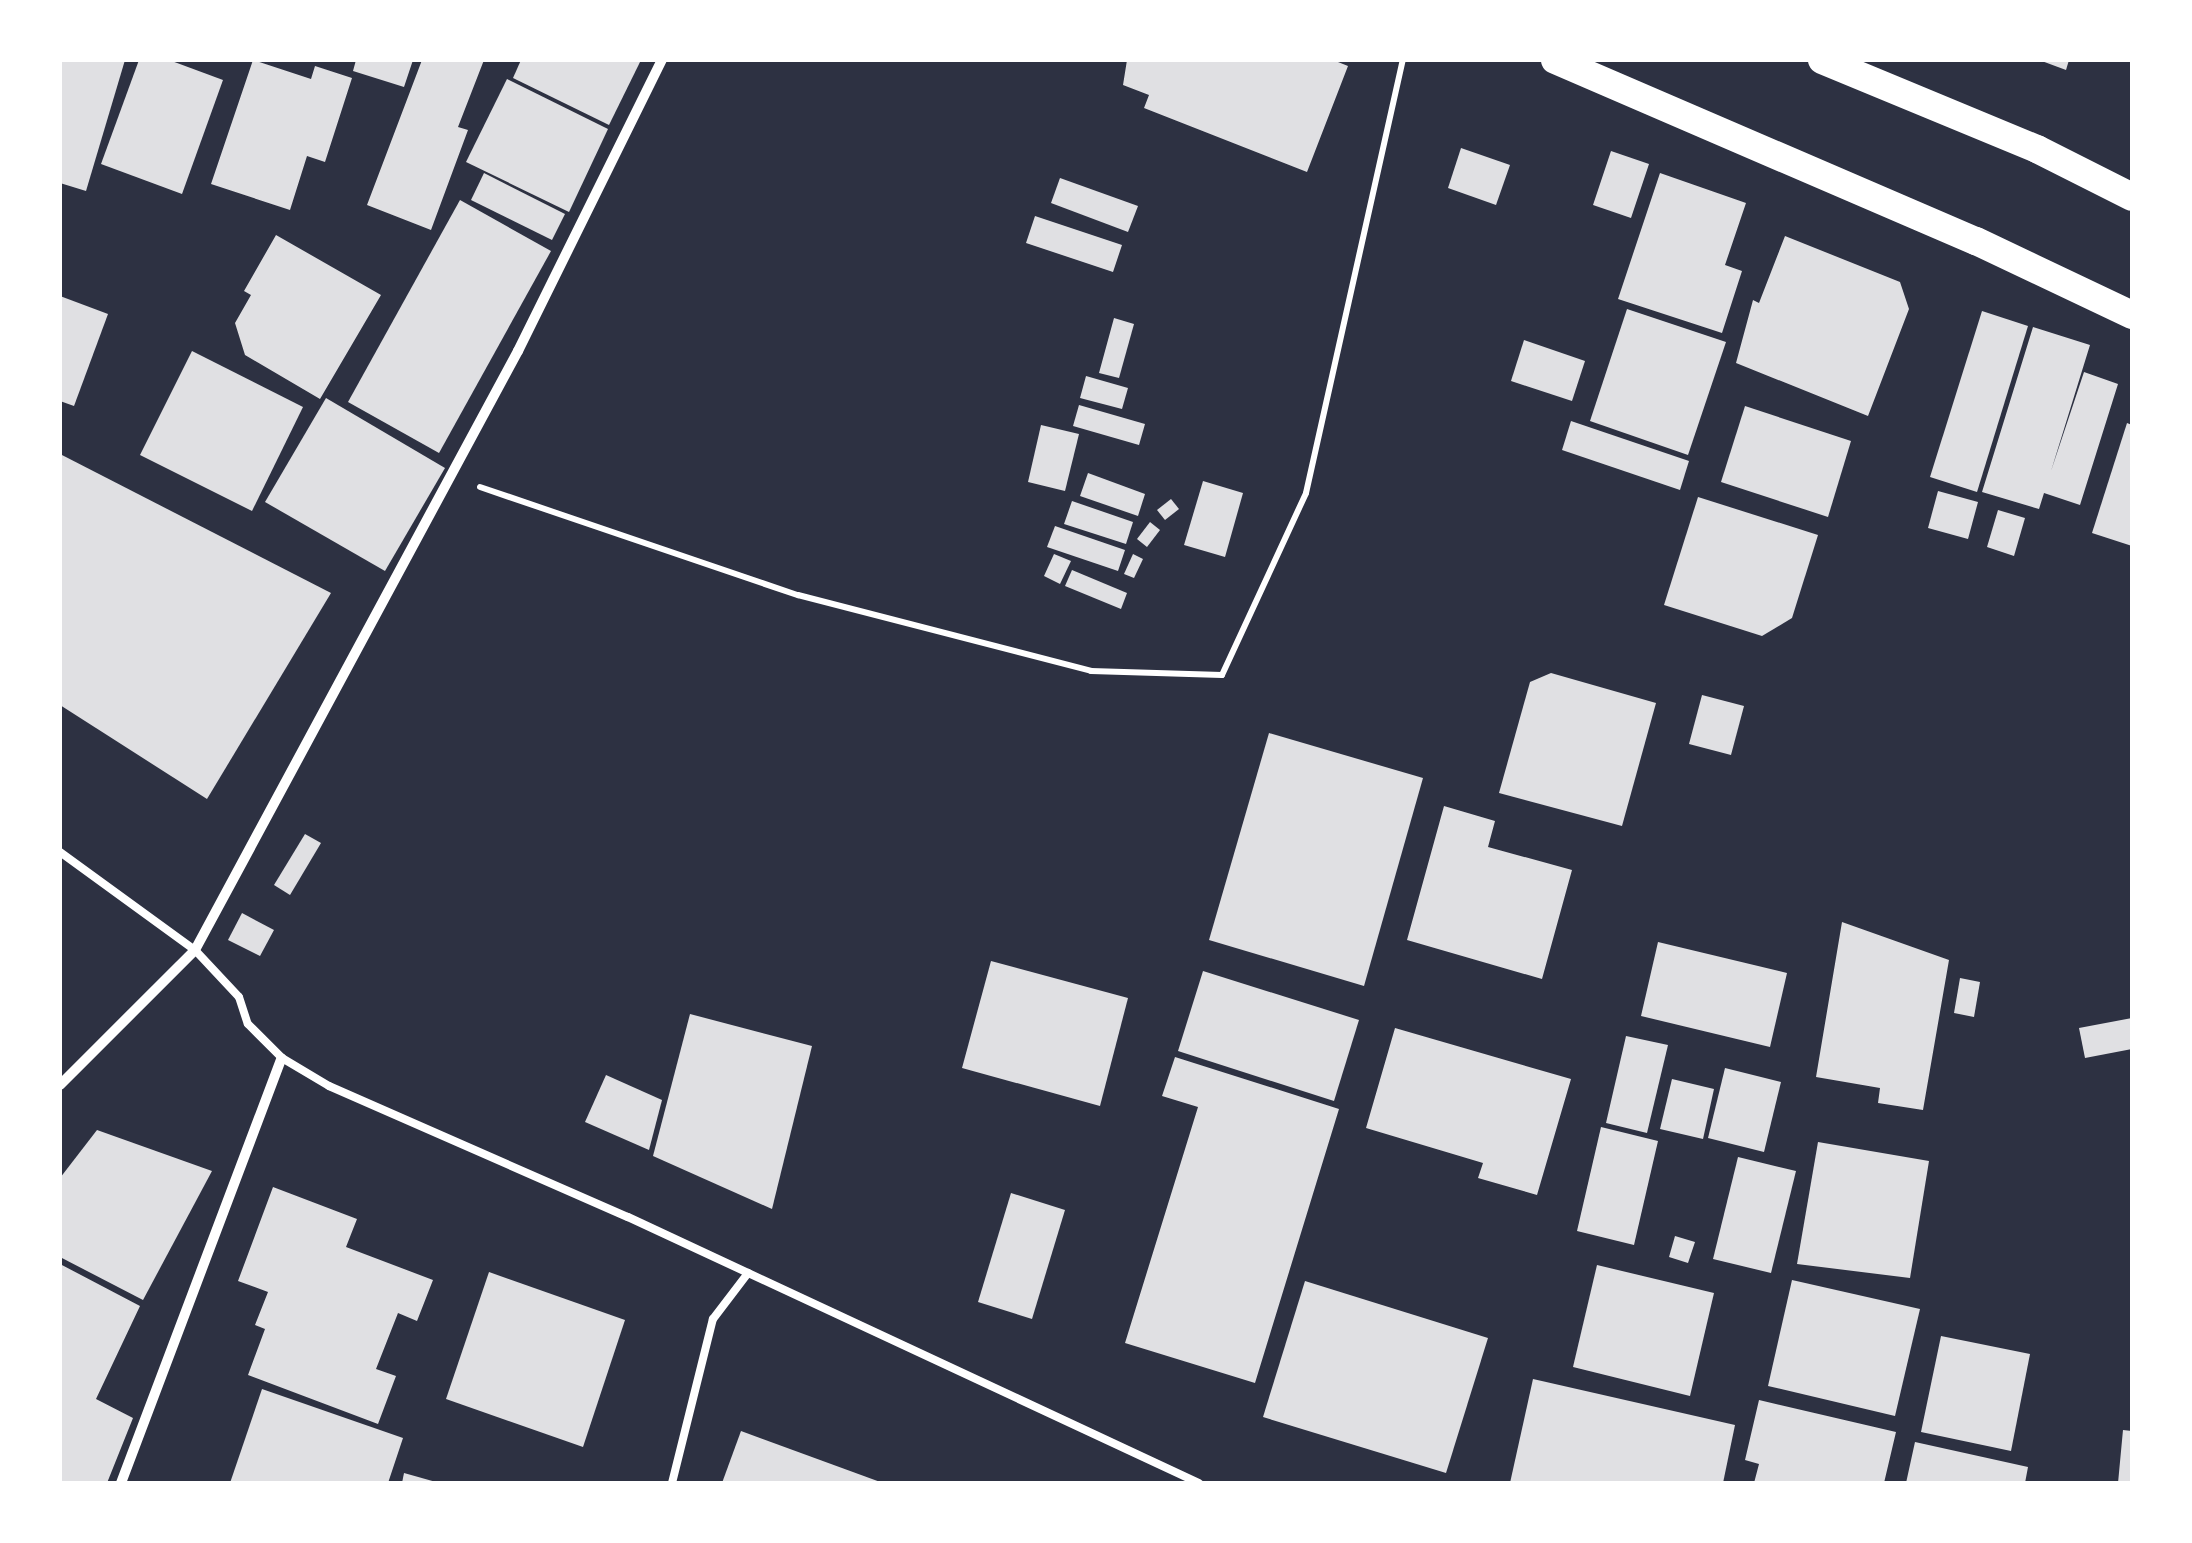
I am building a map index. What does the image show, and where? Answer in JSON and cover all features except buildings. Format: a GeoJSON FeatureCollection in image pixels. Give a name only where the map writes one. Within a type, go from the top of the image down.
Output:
{"type":"FeatureCollection","features":[{"type":"Feature","properties":{"kind":"highway"},"geometry":{"type":"LineString","coordinates":[[1556,60],[1958,233],[2132,316]]}},
{"type":"Feature","properties":{"kind":"highway"},"geometry":{"type":"LineString","coordinates":[[1822,60],[2037,148],[2132,196]]}},
{"type":"Feature","properties":{"kind":"street"},"geometry":{"type":"LineString","coordinates":[[60,1084],[195,950],[450,477],[662,60]]}},
{"type":"Feature","properties":{"kind":"street"},"geometry":{"type":"LineString","coordinates":[[121,1483],[282,1058]]}},
{"type":"Feature","properties":{"kind":"lane"},"geometry":{"type":"LineString","coordinates":[[60,852],[195,950],[238,997],[248,1024],[282,1058],[329,1086],[748,1273],[1199,1483]]}},
{"type":"Feature","properties":{"kind":"lane"},"geometry":{"type":"LineString","coordinates":[[672,1483],[713,1319],[748,1273]]}},
{"type":"Feature","properties":{"kind":"path"},"geometry":{"type":"LineString","coordinates":[[450,477],[798,595],[1091,671],[1222,675],[1306,493],[1402,60]]}}]}
